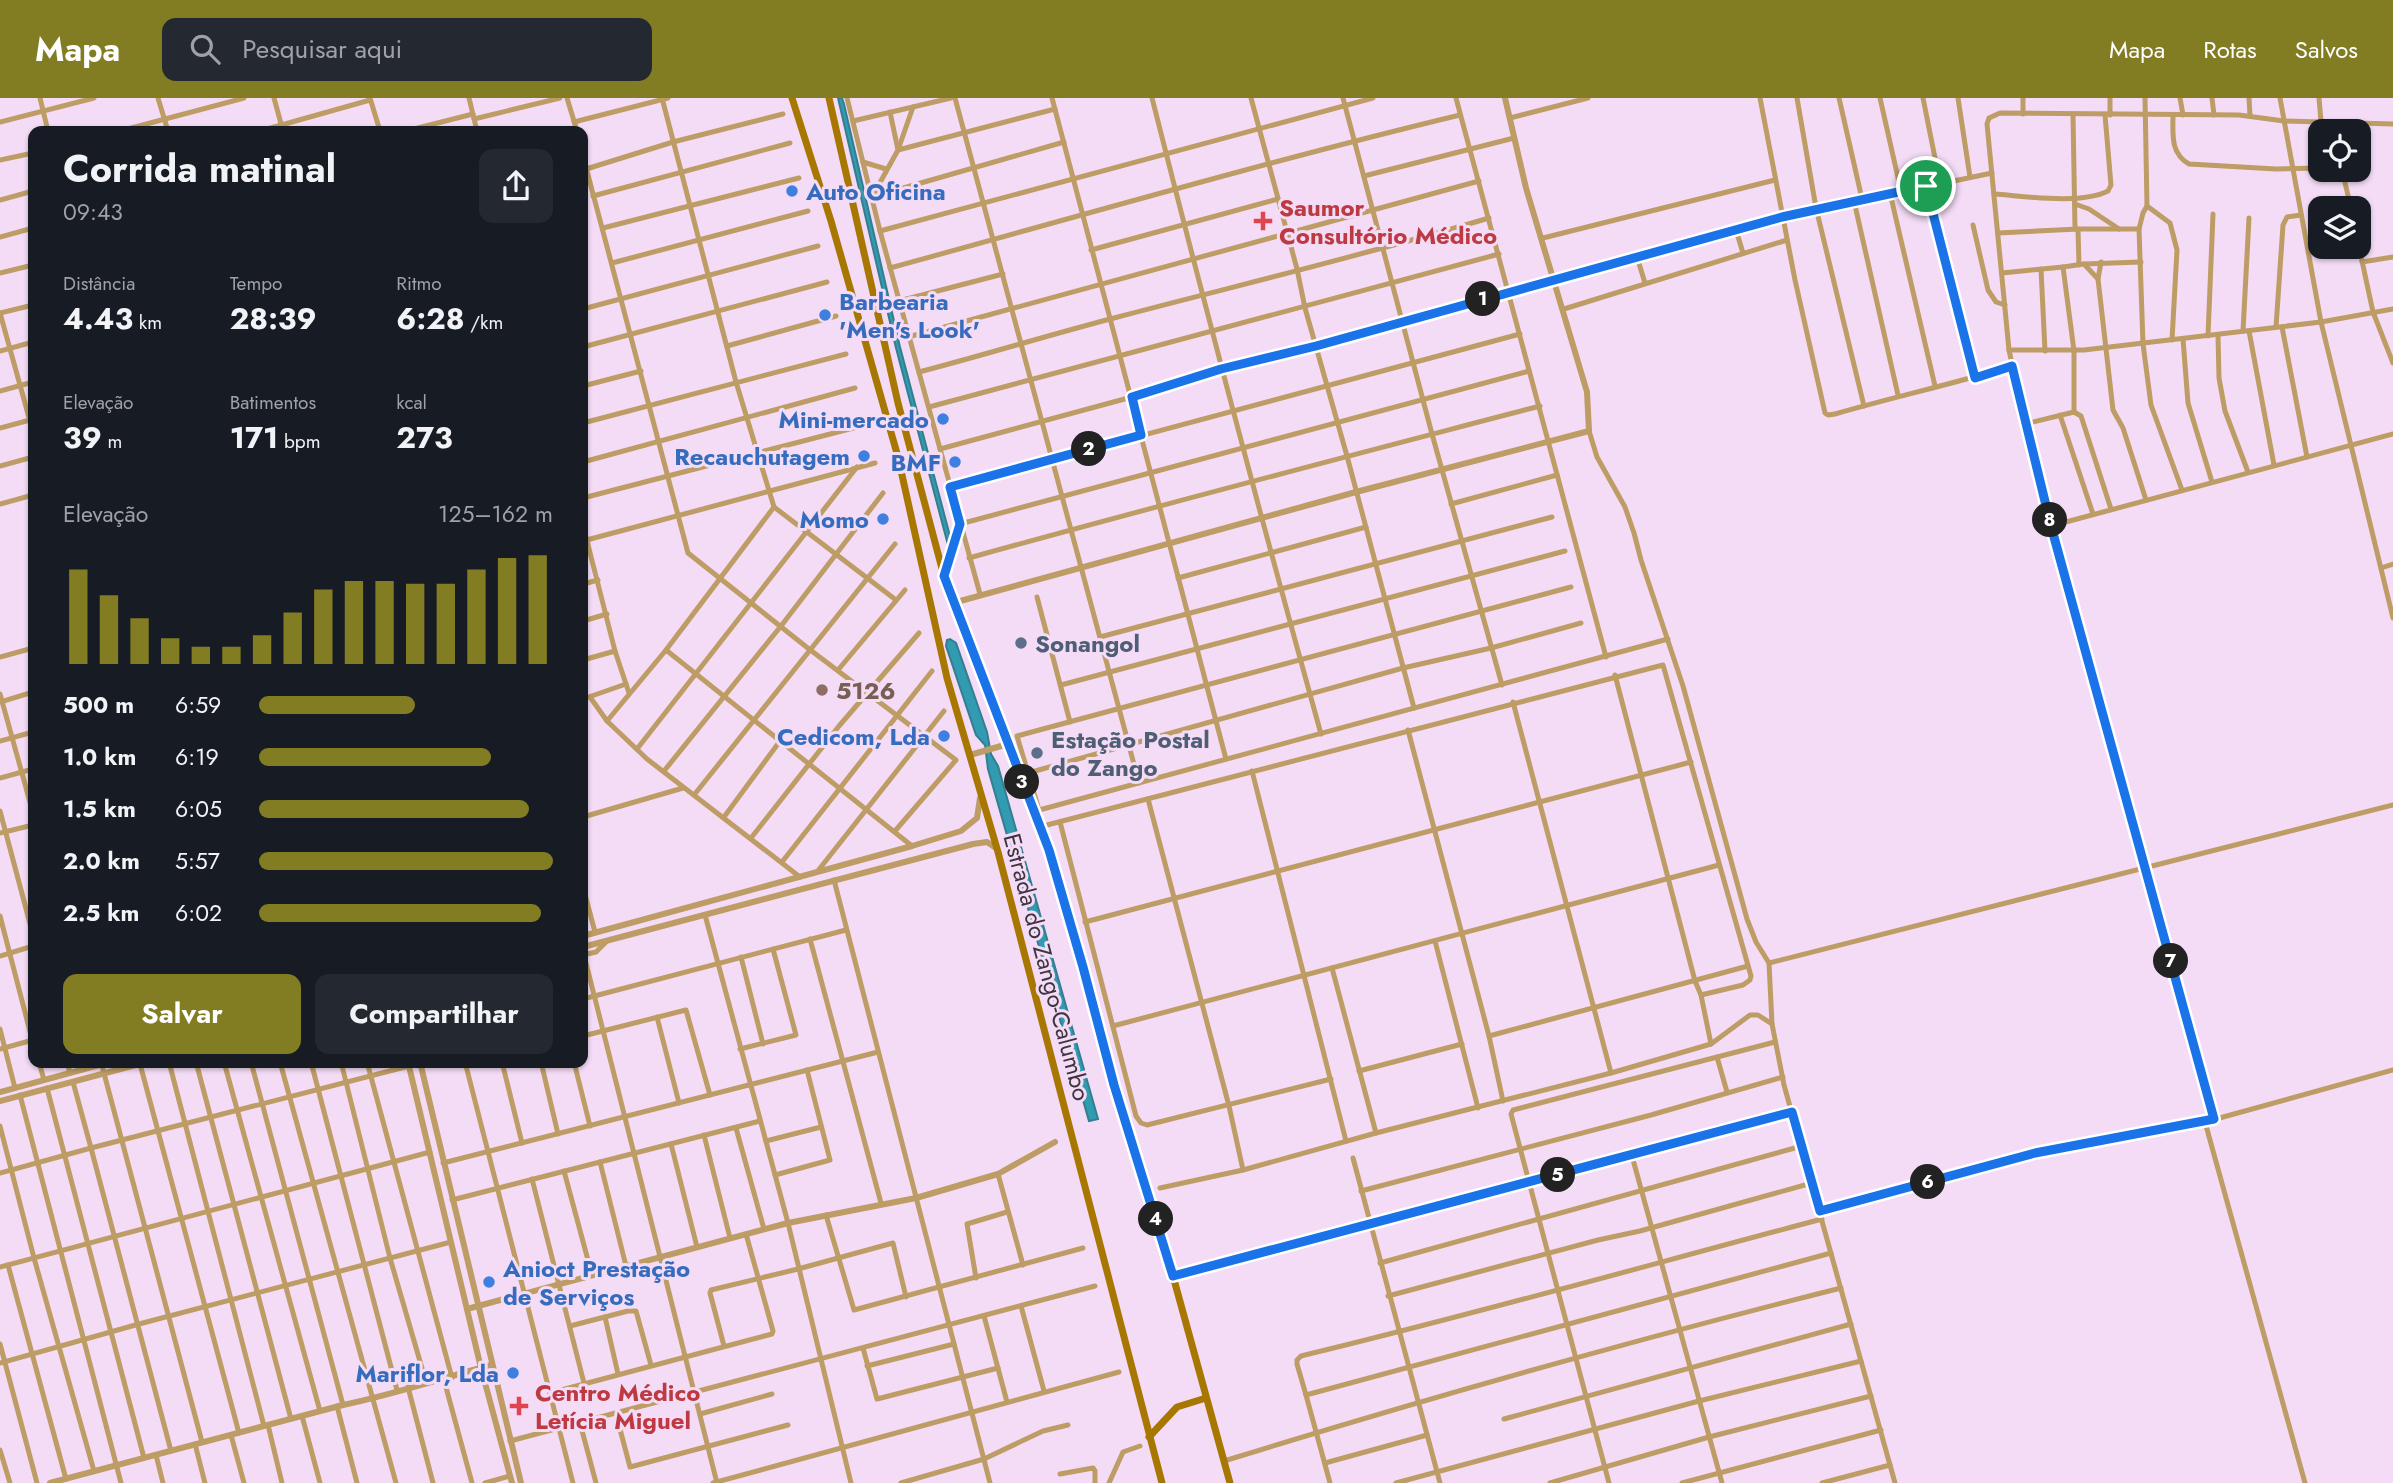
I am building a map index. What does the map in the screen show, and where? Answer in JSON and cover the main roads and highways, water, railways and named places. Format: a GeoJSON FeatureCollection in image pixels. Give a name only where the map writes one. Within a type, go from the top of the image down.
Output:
{"type":"FeatureCollection","features":[{"type":"Feature","properties":{"kind":"main road","name":"Estrada do Zango-Calumbo"},"geometry":{"type":"LineString","coordinates":[[792,98],[831,221],[898,457],[937,638],[998,852],[1162,1483]]}},
{"type":"Feature","properties":{"kind":"main road","name":"Estrada do Zango-Calumbo"},"geometry":{"type":"LineString","coordinates":[[829,98],[895,390],[944,576],[1049,850],[1114,1085],[1173,1276],[1230,1483]]}},
{"type":"Feature","properties":{"kind":"main road"},"geometry":{"type":"LineString","coordinates":[[1149,1437],[1177,1407],[1206,1398]]}},
{"type":"Feature","properties":{"kind":"water"},"geometry":{"type":"Polygon","coordinates":[[[838,98],[842,98],[844,104],[900,347],[951,540],[948,545],[896,348],[838,98]]]}},
{"type":"Feature","properties":{"kind":"water"},"geometry":{"type":"Polygon","coordinates":[[[947,640],[956,643],[987,732],[991,754],[998,766],[1098,1119],[1089,1121],[988,769],[985,745],[976,735],[946,646],[947,640]]]}},
{"type":"Feature","properties":{"kind":"place","name":"Auto Oficina"},"geometry":{"type":"Point","coordinates":[792,191]}},
{"type":"Feature","properties":{"kind":"place","name":"Saumor Consultório Médico"},"geometry":{"type":"Point","coordinates":[1263,221]}},
{"type":"Feature","properties":{"kind":"place","name":"Barbearia 'Men's Look'"},"geometry":{"type":"Point","coordinates":[825,315]}},
{"type":"Feature","properties":{"kind":"place","name":"Mini-mercado"},"geometry":{"type":"Point","coordinates":[943,419]}},
{"type":"Feature","properties":{"kind":"place","name":"Recauchutagem"},"geometry":{"type":"Point","coordinates":[864,456]}},
{"type":"Feature","properties":{"kind":"place","name":"BMF"},"geometry":{"type":"Point","coordinates":[955,462]}},
{"type":"Feature","properties":{"kind":"place","name":"Momo"},"geometry":{"type":"Point","coordinates":[883,519]}},
{"type":"Feature","properties":{"kind":"place","name":"Sonangol"},"geometry":{"type":"Point","coordinates":[1021,643]}},
{"type":"Feature","properties":{"kind":"place","name":"5126"},"geometry":{"type":"Point","coordinates":[822,690]}},
{"type":"Feature","properties":{"kind":"place","name":"Cedicom, Lda"},"geometry":{"type":"Point","coordinates":[944,736]}},
{"type":"Feature","properties":{"kind":"place","name":"Estação Postal do Zango"},"geometry":{"type":"Point","coordinates":[1037,753]}},
{"type":"Feature","properties":{"kind":"place","name":"Anioct Prestação de Serviços"},"geometry":{"type":"Point","coordinates":[489,1282]}},
{"type":"Feature","properties":{"kind":"place","name":"Mariflor, Lda"},"geometry":{"type":"Point","coordinates":[513,1373]}},
{"type":"Feature","properties":{"kind":"place","name":"Centro Médico Letícia Miguel"},"geometry":{"type":"Point","coordinates":[519,1406]}}]}
